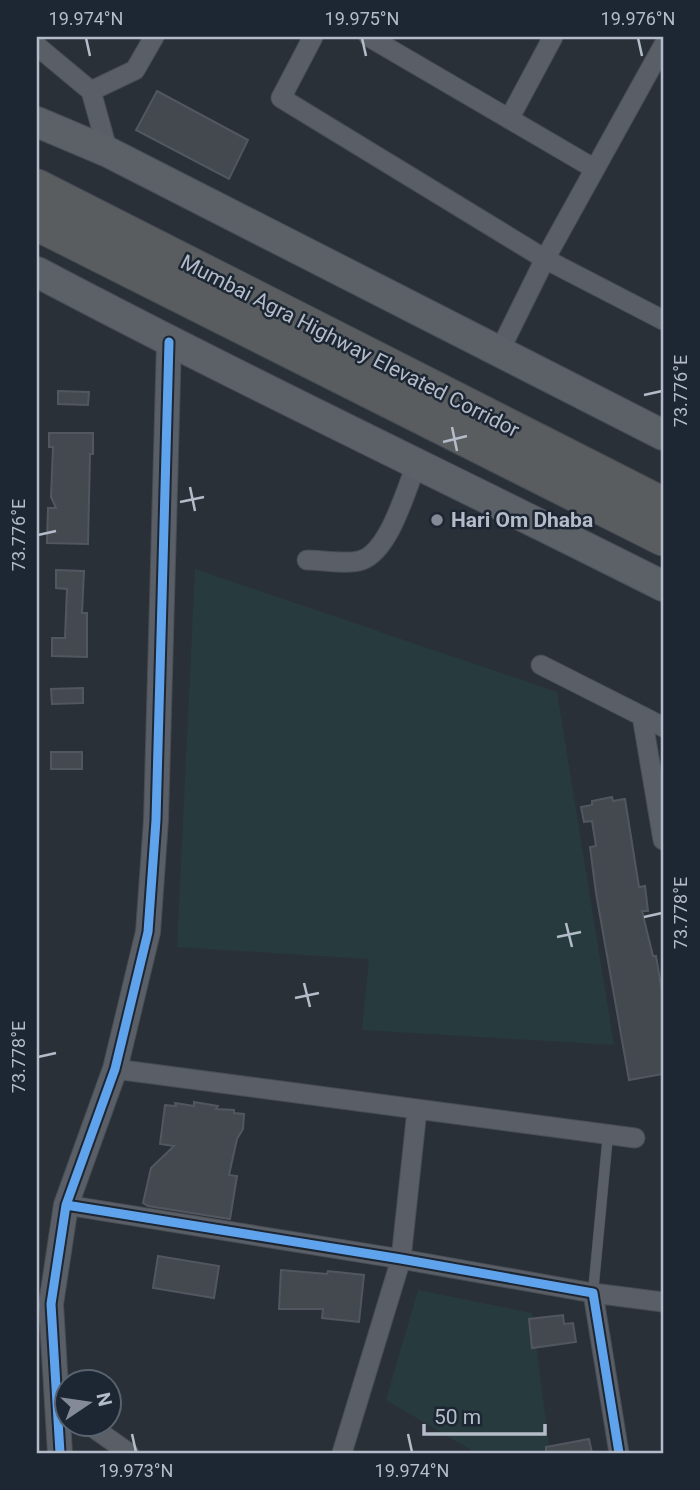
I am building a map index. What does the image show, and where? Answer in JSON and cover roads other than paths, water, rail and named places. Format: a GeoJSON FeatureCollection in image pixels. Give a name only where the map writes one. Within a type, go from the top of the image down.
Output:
{"type":"FeatureCollection","features":[{"type":"Feature","properties":{"kind":"highway","name":"Mumbai Agra Highway Elevated Corridor"},"geometry":{"type":"LineString","coordinates":[[37,187],[663,505]]}},
{"type":"Feature","properties":{"kind":"highway","name":"Mumbai Agra Highway Elevated Corridor"},"geometry":{"type":"LineString","coordinates":[[37,223],[663,538]]}},
{"type":"Feature","properties":{"kind":"main road"},"geometry":{"type":"LineString","coordinates":[[37,122],[108,152],[663,435]]}},
{"type":"Feature","properties":{"kind":"main road"},"geometry":{"type":"LineString","coordinates":[[37,272],[169,342],[663,586]]}},
{"type":"Feature","properties":{"kind":"street"},"geometry":{"type":"LineString","coordinates":[[91,91],[135,70],[154,37]]}},
{"type":"Feature","properties":{"kind":"street"},"geometry":{"type":"LineString","coordinates":[[313,37],[281,98],[545,259],[663,320]]}},
{"type":"Feature","properties":{"kind":"street"},"geometry":{"type":"LineString","coordinates":[[369,37],[595,169]]}},
{"type":"Feature","properties":{"kind":"street"},"geometry":{"type":"LineString","coordinates":[[509,119],[553,37]]}},
{"type":"Feature","properties":{"kind":"street"},"geometry":{"type":"LineString","coordinates":[[37,46],[91,91],[108,152]]}},
{"type":"Feature","properties":{"kind":"street"},"geometry":{"type":"LineString","coordinates":[[499,352],[545,259],[663,46]]}},
{"type":"Feature","properties":{"kind":"street"},"geometry":{"type":"LineString","coordinates":[[58,1368],[51,1304],[66,1205],[115,1069],[148,932],[156,820],[169,342]]}},
{"type":"Feature","properties":{"kind":"street"},"geometry":{"type":"LineString","coordinates":[[307,559],[360,562],[374,554],[387,537],[417,463]]}},
{"type":"Feature","properties":{"kind":"street"},"geometry":{"type":"LineString","coordinates":[[541,665],[663,727]]}},
{"type":"Feature","properties":{"kind":"street"},"geometry":{"type":"LineString","coordinates":[[642,716],[663,840]]}},
{"type":"Feature","properties":{"kind":"street"},"geometry":{"type":"LineString","coordinates":[[115,1069],[635,1138]]}},
{"type":"Feature","properties":{"kind":"street"},"geometry":{"type":"LineString","coordinates":[[342,1453],[401,1259],[417,1110]]}},
{"type":"Feature","properties":{"kind":"street"},"geometry":{"type":"LineString","coordinates":[[66,1205],[593,1293],[663,1302]]}},
{"type":"Feature","properties":{"kind":"street"},"geometry":{"type":"LineString","coordinates":[[593,1293],[619,1453]]}},
{"type":"Feature","properties":{"kind":"street"},"geometry":{"type":"LineString","coordinates":[[108,1438],[129,1453]]}},
{"type":"Feature","properties":{"kind":"lane"},"geometry":{"type":"LineString","coordinates":[[593,1293],[608,1133]]}},
{"type":"Feature","properties":{"kind":"place","name":"Hari Om Dhaba"},"geometry":{"type":"Point","coordinates":[437,520]}}]}
